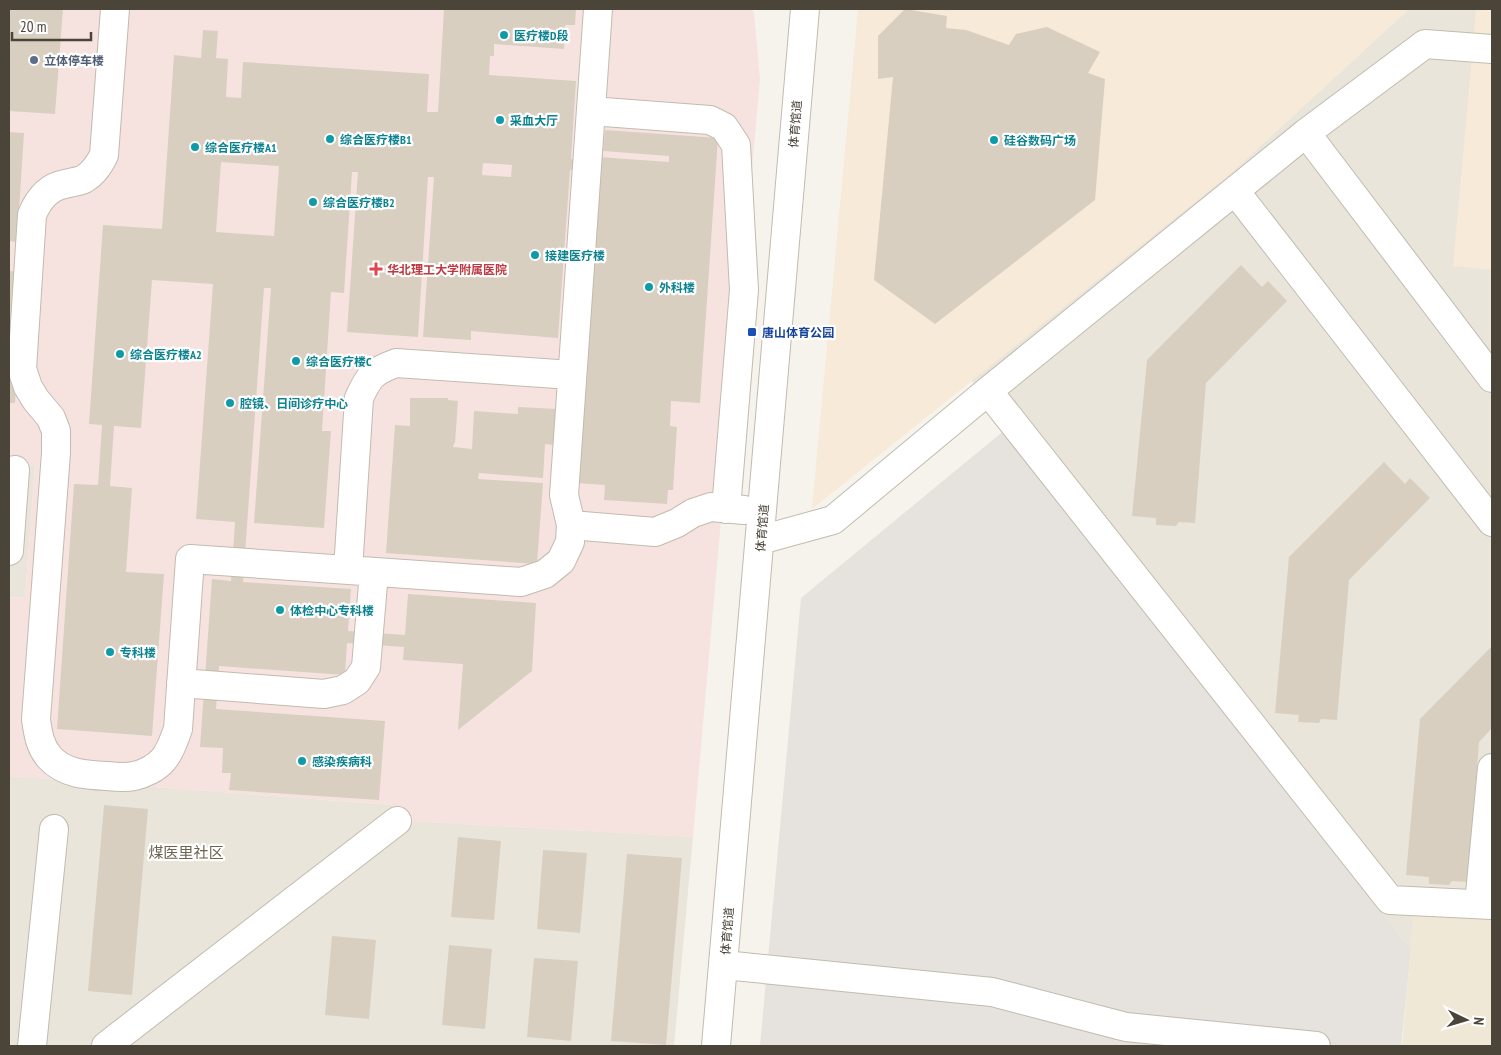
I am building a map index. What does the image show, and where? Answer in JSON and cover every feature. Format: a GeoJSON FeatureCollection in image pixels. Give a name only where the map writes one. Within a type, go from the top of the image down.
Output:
{"type":"FeatureCollection","features":[{"type":"Feature","properties":{"kind":"street"},"geometry":{"type":"LineString","coordinates":[[115,9],[104,155],[97,169],[82,180],[56,186],[44,195],[37,203],[32,215],[22,369],[28,387],[51,418],[56,431],[56,453],[36,719],[38,734],[44,749],[51,759],[62,767],[79,774],[124,777],[149,771],[163,760],[172,746],[178,729],[190,559],[521,582],[545,574],[561,561],[570,542],[571,525],[564,495],[598,9]]}},
{"type":"Feature","properties":{"kind":"street","name":"体育馆道"},"geometry":{"type":"LineString","coordinates":[[716,1046],[805,9]]}},
{"type":"Feature","properties":{"kind":"street"},"geometry":{"type":"LineString","coordinates":[[760,540],[833,520],[988,391],[1306,133],[1425,44],[1492,49]]}},
{"type":"Feature","properties":{"kind":"street"},"geometry":{"type":"LineString","coordinates":[[591,111],[710,120],[724,127],[736,145],[744,290],[726,508]]}},
{"type":"Feature","properties":{"kind":"street"},"geometry":{"type":"LineString","coordinates":[[1306,133],[1492,378]]}},
{"type":"Feature","properties":{"kind":"street"},"geometry":{"type":"LineString","coordinates":[[1236,191],[1492,522]]}},
{"type":"Feature","properties":{"kind":"street"},"geometry":{"type":"LineString","coordinates":[[181,683],[324,694],[342,690],[357,681],[366,667],[361,571],[359,398],[368,379],[381,369],[396,363],[572,375]]}},
{"type":"Feature","properties":{"kind":"street"},"geometry":{"type":"LineString","coordinates":[[988,391],[1390,900],[1486,904],[1492,768]]}},
{"type":"Feature","properties":{"kind":"street"},"geometry":{"type":"LineString","coordinates":[[9,551],[15,470]]}},
{"type":"Feature","properties":{"kind":"street"},"geometry":{"type":"LineString","coordinates":[[571,525],[656,532],[677,523],[693,513],[711,507],[763,511]]}},
{"type":"Feature","properties":{"kind":"street"},"geometry":{"type":"LineString","coordinates":[[106,1046],[397,821]]}},
{"type":"Feature","properties":{"kind":"street"},"geometry":{"type":"LineString","coordinates":[[32,1046],[54,828]]}},
{"type":"Feature","properties":{"kind":"street"},"geometry":{"type":"LineString","coordinates":[[724,965],[992,992],[1126,1027],[1316,1046]]}},
{"type":"Feature","properties":{"kind":"shaded area","name":"华北理工大学附属医院"},"geometry":{"type":"Polygon","coordinates":[[[9,9],[752,9],[754,13],[760,79],[693,837],[410,821],[392,805],[9,776],[9,597],[25,598],[35,467],[9,458],[9,9]]]}},
{"type":"Feature","properties":{"kind":"shaded area"},"geometry":{"type":"Polygon","coordinates":[[[858,9],[1409,9],[1231,173],[812,509],[858,9]]]}},
{"type":"Feature","properties":{"kind":"shaded area"},"geometry":{"type":"Polygon","coordinates":[[[1409,9],[1492,11],[1492,915],[1414,911],[1411,950],[1006,429],[971,380],[1231,173],[1409,9]]]}},
{"type":"Feature","properties":{"kind":"shaded area"},"geometry":{"type":"Polygon","coordinates":[[[1476,10],[1492,11],[1492,270],[1453,266],[1476,10]]]}},
{"type":"Feature","properties":{"kind":"shaded area"},"geometry":{"type":"Polygon","coordinates":[[[1006,429],[1411,950],[1401,1046],[760,1046],[801,598],[1006,429]]]}},
{"type":"Feature","properties":{"kind":"shaded area"},"geometry":{"type":"Polygon","coordinates":[[[9,458],[35,466],[25,598],[9,597],[9,458]]]}},
{"type":"Feature","properties":{"kind":"shaded area"},"geometry":{"type":"Polygon","coordinates":[[[9,776],[392,805],[410,821],[693,837],[674,1046],[9,1046],[9,776]]]}},
{"type":"Feature","properties":{"kind":"shaded area"},"geometry":{"type":"Polygon","coordinates":[[[1414,911],[1492,915],[1492,1046],[1402,1046],[1414,911]]]}},
{"type":"Feature","properties":{"kind":"building","name":"立体停车楼"},"geometry":{"type":"Polygon","coordinates":[[[9,9],[63,9],[55,114],[9,111],[9,9]]]}},
{"type":"Feature","properties":{"kind":"building"},"geometry":{"type":"Polygon","coordinates":[[[444,9],[576,9],[575,25],[565,25],[564,49],[494,44],[494,56],[490,56],[489,75],[576,81],[571,159],[599,161],[599,157],[669,162],[669,156],[603,151],[605,130],[718,138],[700,403],[671,401],[670,426],[677,427],[673,490],[668,490],[667,504],[604,500],[605,485],[576,483],[598,173],[570,170],[558,338],[471,331],[471,340],[423,337],[434,177],[428,177],[418,337],[347,332],[358,172],[352,172],[344,293],[331,292],[322,431],[331,431],[324,528],[254,523],[271,288],[264,288],[243,582],[351,589],[348,631],[405,635],[408,594],[536,603],[532,671],[458,730],[463,664],[403,660],[404,647],[347,643],[345,675],[219,666],[216,709],[385,721],[379,800],[229,790],[231,773],[222,773],[223,748],[200,747],[212,579],[231,581],[235,522],[196,519],[213,284],[152,280],[141,428],[114,426],[110,486],[132,488],[126,572],[164,574],[152,736],[57,729],[74,484],[98,485],[102,425],[89,424],[103,225],[162,229],[174,55],[201,58],[203,30],[218,31],[216,58],[228,59],[226,97],[241,98],[243,62],[429,74],[427,112],[438,112],[444,9]],[[221,162],[216,232],[274,236],[279,166],[221,162]],[[483,163],[482,175],[511,177],[512,165],[483,163]]]}},
{"type":"Feature","properties":{"kind":"building","name":"硅谷数码广场"},"geometry":{"type":"Polygon","coordinates":[[[905,9],[947,16],[946,28],[966,30],[1009,45],[1016,34],[1047,27],[1100,52],[1088,73],[1105,79],[1095,200],[935,324],[874,280],[893,77],[878,79],[878,36],[905,9]]]}},
{"type":"Feature","properties":{"kind":"building"},"geometry":{"type":"Polygon","coordinates":[[[9,132],[24,133],[17,242],[9,241],[9,132]]]}},
{"type":"Feature","properties":{"kind":"building"},"geometry":{"type":"Polygon","coordinates":[[[1241,265],[1262,287],[1268,281],[1287,301],[1206,383],[1195,523],[1179,522],[1176,526],[1156,525],[1156,518],[1132,516],[1147,360],[1241,265]]]}},
{"type":"Feature","properties":{"kind":"building"},"geometry":{"type":"Polygon","coordinates":[[[9,271],[24,272],[15,403],[9,403],[9,271]]]}},
{"type":"Feature","properties":{"kind":"building"},"geometry":{"type":"Polygon","coordinates":[[[410,398],[448,398],[448,400],[458,401],[455,443],[453,447],[472,449],[474,411],[518,414],[518,407],[557,409],[554,445],[545,444],[543,478],[479,473],[478,479],[543,483],[537,564],[386,553],[395,425],[410,426],[410,398]]]}},
{"type":"Feature","properties":{"kind":"building"},"geometry":{"type":"Polygon","coordinates":[[[1384,462],[1405,484],[1410,478],[1430,498],[1349,580],[1337,720],[1321,719],[1319,723],[1298,722],[1299,715],[1275,713],[1289,557],[1384,462]]]}},
{"type":"Feature","properties":{"kind":"building"},"geometry":{"type":"Polygon","coordinates":[[[1492,646],[1492,728],[1479,742],[1468,882],[1452,881],[1449,885],[1429,884],[1429,877],[1406,875],[1420,719],[1492,646]]]}},
{"type":"Feature","properties":{"kind":"building"},"geometry":{"type":"Polygon","coordinates":[[[104,805],[148,809],[132,995],[88,991],[104,805]]]}},
{"type":"Feature","properties":{"kind":"building"},"geometry":{"type":"Polygon","coordinates":[[[458,837],[501,841],[494,920],[451,917],[458,837]]]}},
{"type":"Feature","properties":{"kind":"building"},"geometry":{"type":"Polygon","coordinates":[[[543,850],[587,853],[580,933],[537,929],[543,850]]]}},
{"type":"Feature","properties":{"kind":"building"},"geometry":{"type":"Polygon","coordinates":[[[627,854],[682,858],[666,1045],[611,1041],[627,854]]]}},
{"type":"Feature","properties":{"kind":"building"},"geometry":{"type":"Polygon","coordinates":[[[332,936],[376,940],[369,1019],[325,1015],[332,936]]]}},
{"type":"Feature","properties":{"kind":"building"},"geometry":{"type":"Polygon","coordinates":[[[449,945],[492,949],[485,1029],[442,1025],[449,945]]]}},
{"type":"Feature","properties":{"kind":"building"},"geometry":{"type":"Polygon","coordinates":[[[534,958],[578,961],[571,1041],[527,1037],[534,958]]]}},
{"type":"Feature","properties":{"kind":"place","name":"医疗楼D段"},"geometry":{"type":"Point","coordinates":[504,35]}},
{"type":"Feature","properties":{"kind":"place","name":"立体停车楼"},"geometry":{"type":"Point","coordinates":[34,60]}},
{"type":"Feature","properties":{"kind":"place","name":"采血大厅"},"geometry":{"type":"Point","coordinates":[500,120]}},
{"type":"Feature","properties":{"kind":"place","name":"综合医疗楼B1"},"geometry":{"type":"Point","coordinates":[330,139]}},
{"type":"Feature","properties":{"kind":"place","name":"硅谷数码广场"},"geometry":{"type":"Point","coordinates":[994,140]}},
{"type":"Feature","properties":{"kind":"place","name":"综合医疗楼A1"},"geometry":{"type":"Point","coordinates":[195,147]}},
{"type":"Feature","properties":{"kind":"place","name":"综合医疗楼B2"},"geometry":{"type":"Point","coordinates":[313,202]}},
{"type":"Feature","properties":{"kind":"place","name":"接建医疗楼"},"geometry":{"type":"Point","coordinates":[535,255]}},
{"type":"Feature","properties":{"kind":"place","name":"华北理工大学附属医院"},"geometry":{"type":"Point","coordinates":[376,269]}},
{"type":"Feature","properties":{"kind":"place","name":"外科楼"},"geometry":{"type":"Point","coordinates":[649,287]}},
{"type":"Feature","properties":{"kind":"place","name":"唐山体育公园"},"geometry":{"type":"Point","coordinates":[752,332]}},
{"type":"Feature","properties":{"kind":"place","name":"综合医疗楼A2"},"geometry":{"type":"Point","coordinates":[120,354]}},
{"type":"Feature","properties":{"kind":"place","name":"综合医疗楼C"},"geometry":{"type":"Point","coordinates":[296,361]}},
{"type":"Feature","properties":{"kind":"place","name":"腔镜、日间诊疗中心"},"geometry":{"type":"Point","coordinates":[230,403]}},
{"type":"Feature","properties":{"kind":"place","name":"体检中心专科楼"},"geometry":{"type":"Point","coordinates":[280,610]}},
{"type":"Feature","properties":{"kind":"place","name":"专科楼"},"geometry":{"type":"Point","coordinates":[110,652]}},
{"type":"Feature","properties":{"kind":"place","name":"感染疾病科"},"geometry":{"type":"Point","coordinates":[302,761]}},
{"type":"Feature","properties":{"kind":"district","name":"煤医里社区"},"geometry":{"type":"Point","coordinates":[186,852]}}]}
